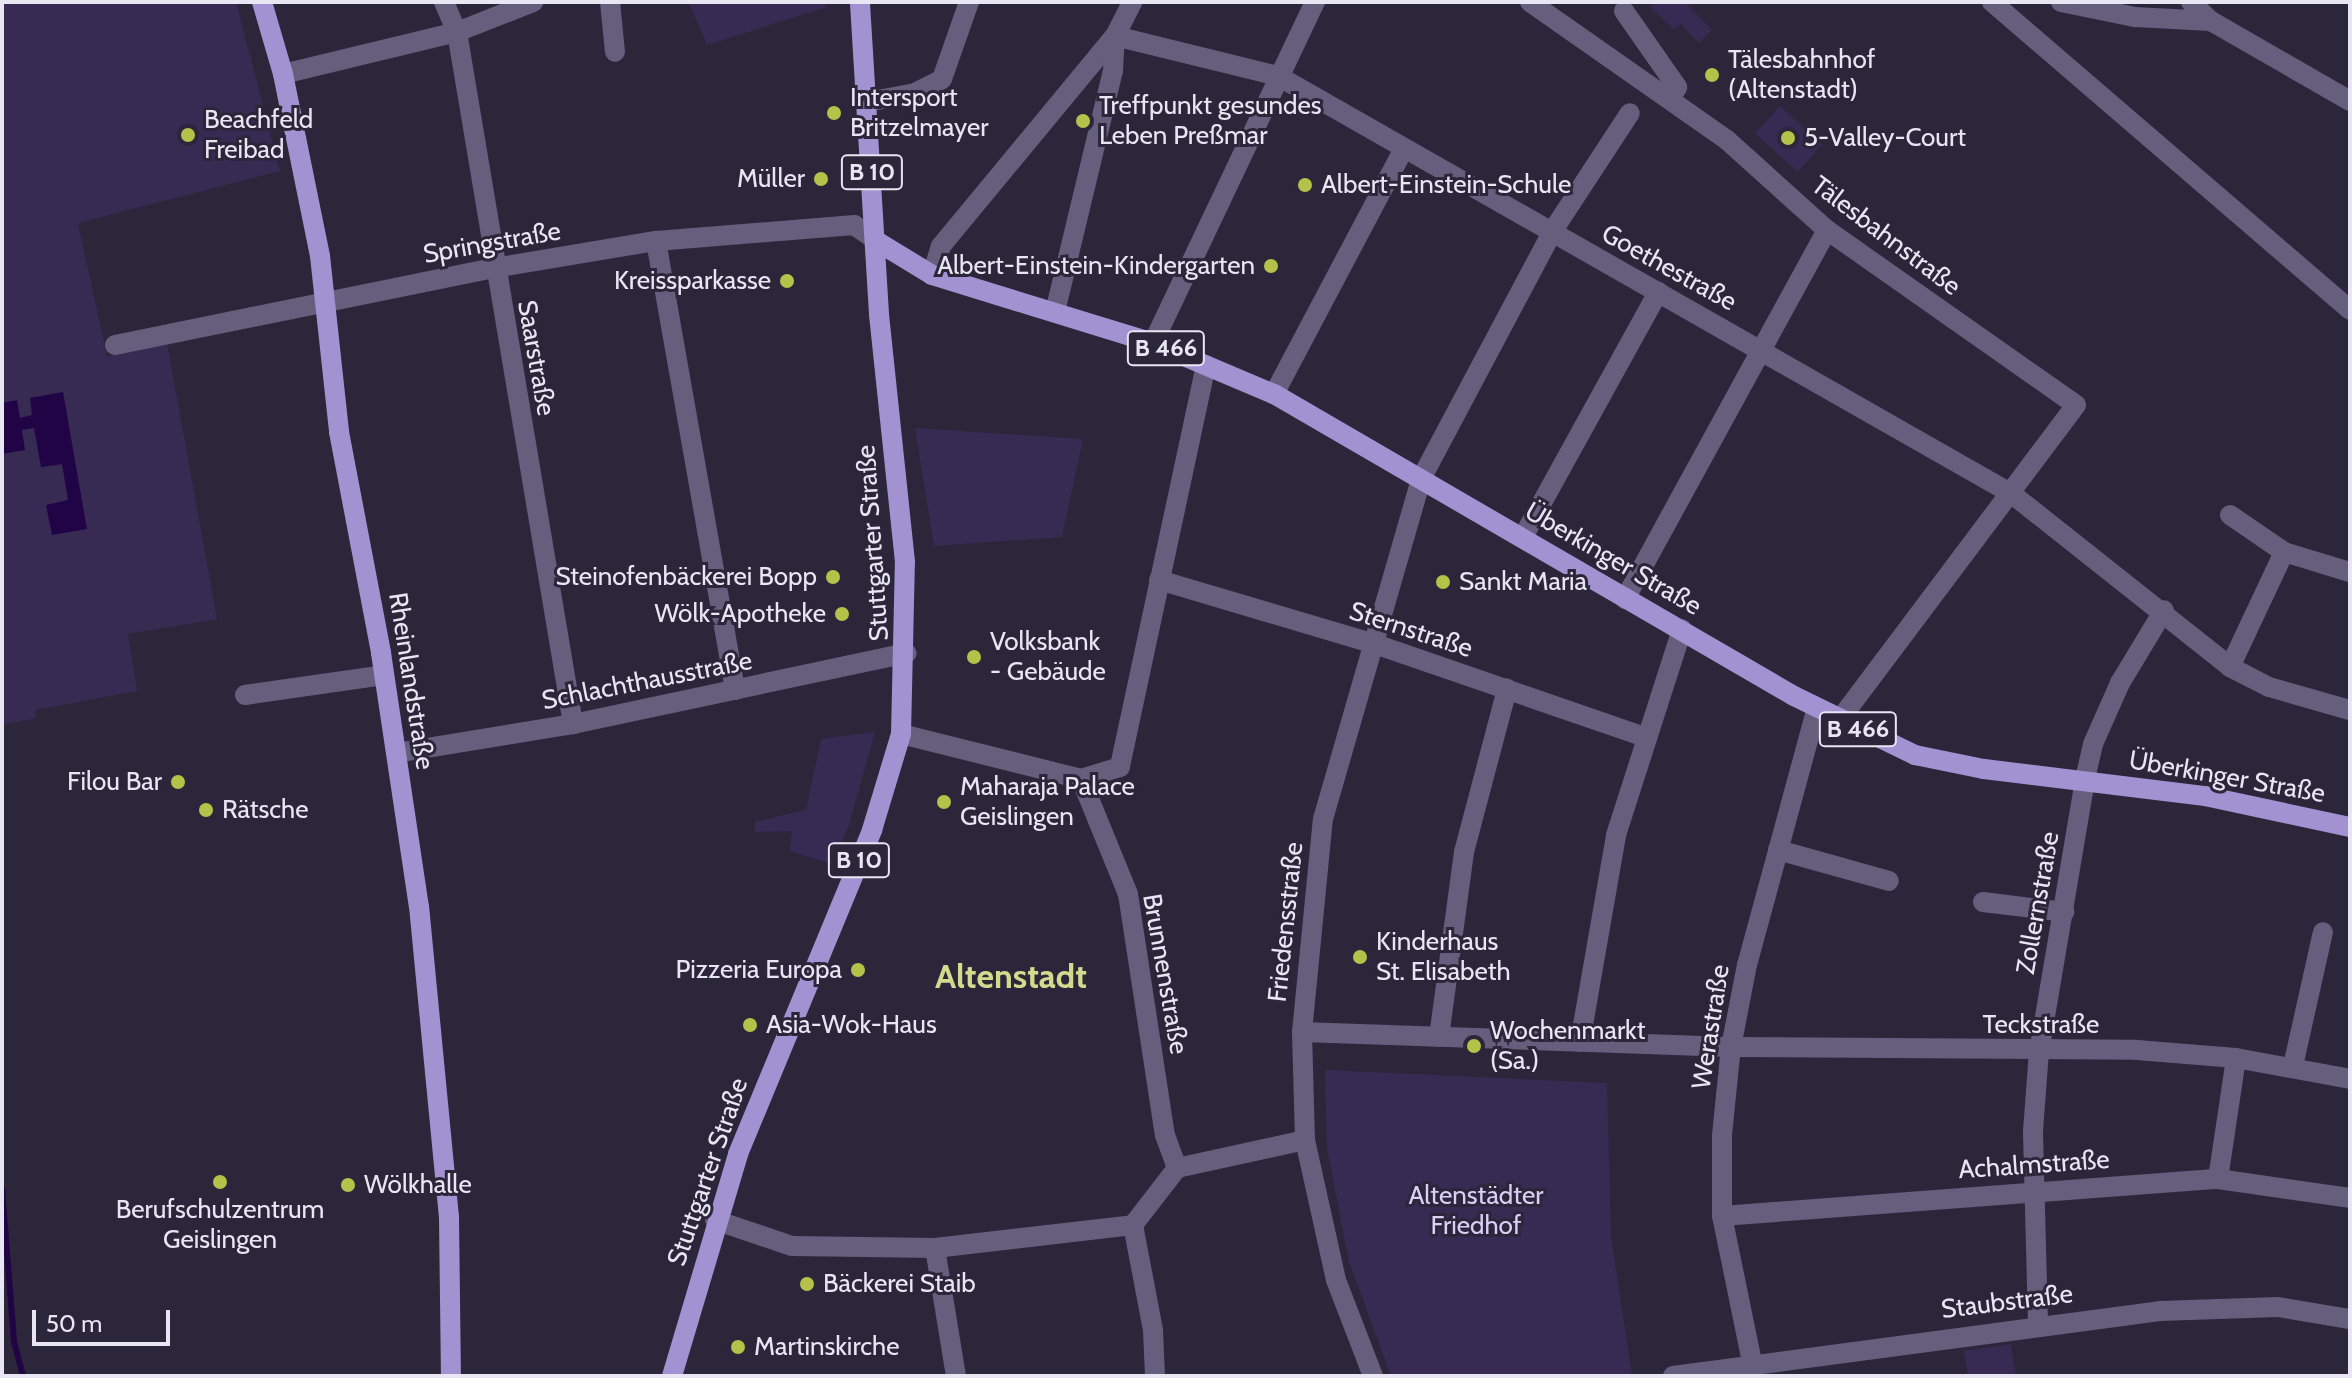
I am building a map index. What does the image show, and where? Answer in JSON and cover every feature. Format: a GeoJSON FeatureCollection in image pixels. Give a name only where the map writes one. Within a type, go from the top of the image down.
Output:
{"type":"FeatureCollection","features":[{"type":"Feature","properties":{"kind":"main road","name":"Rheinlandstraße"},"geometry":{"type":"LineString","coordinates":[[262,2],[283,74],[325,302],[339,432],[396,753],[437,1057],[449,1217],[451,1376]]}},
{"type":"Feature","properties":{"kind":"main road","name":"Stuttgarter Straße"},"geometry":{"type":"LineString","coordinates":[[672,1376],[715,1220],[778,1050],[872,830],[901,734],[907,653],[905,562],[879,314],[878,242],[860,2]]}},
{"type":"Feature","properties":{"kind":"main road","name":"Überkinger Straße"},"geometry":{"type":"LineString","coordinates":[[878,242],[932,275],[1153,343],[1274,394],[1422,477],[1625,599],[1817,707],[1904,750],[1950,763],[2235,801],[2350,827]]}},
{"type":"Feature","properties":{"kind":"street","name":"Saarstraße"},"geometry":{"type":"LineString","coordinates":[[444,2],[457,32],[494,268],[573,724]]}},
{"type":"Feature","properties":{"kind":"street"},"geometry":{"type":"LineString","coordinates":[[283,74],[457,32],[533,2]]}},
{"type":"Feature","properties":{"kind":"street"},"geometry":{"type":"LineString","coordinates":[[610,2],[615,52]]}},
{"type":"Feature","properties":{"kind":"street"},"geometry":{"type":"LineString","coordinates":[[867,102],[915,93],[942,79],[969,2]]}},
{"type":"Feature","properties":{"kind":"street"},"geometry":{"type":"LineString","coordinates":[[932,275],[941,246],[1115,36],[1132,2]]}},
{"type":"Feature","properties":{"kind":"street"},"geometry":{"type":"LineString","coordinates":[[1153,343],[1315,2]]}},
{"type":"Feature","properties":{"kind":"street","name":"Tälesbahnstraße"},"geometry":{"type":"LineString","coordinates":[[1530,2],[1727,140],[1827,230],[2076,405],[2012,494]]}},
{"type":"Feature","properties":{"kind":"street"},"geometry":{"type":"LineString","coordinates":[[1992,2],[2350,310]]}},
{"type":"Feature","properties":{"kind":"street"},"geometry":{"type":"LineString","coordinates":[[2061,2],[2135,17],[2211,21]]}},
{"type":"Feature","properties":{"kind":"street"},"geometry":{"type":"LineString","coordinates":[[2191,2],[2211,21],[2350,101]]}},
{"type":"Feature","properties":{"kind":"street"},"geometry":{"type":"LineString","coordinates":[[1624,11],[1677,87],[1671,99]]}},
{"type":"Feature","properties":{"kind":"street"},"geometry":{"type":"LineString","coordinates":[[1055,312],[1113,71],[1115,36]]}},
{"type":"Feature","properties":{"kind":"street","name":"Goethestraße"},"geometry":{"type":"LineString","coordinates":[[1115,36],[1278,76],[1764,350],[2012,494],[2164,610],[2230,667],[2269,687],[2350,710]]}},
{"type":"Feature","properties":{"kind":"street","name":"Friedensstraße"},"geometry":{"type":"LineString","coordinates":[[1373,1376],[1336,1280],[1305,1140],[1302,1032],[1323,819],[1422,477],[1552,232],[1630,113]]}},
{"type":"Feature","properties":{"kind":"street"},"geometry":{"type":"LineString","coordinates":[[1274,394],[1404,148]]}},
{"type":"Feature","properties":{"kind":"street","name":"Springstraße"},"geometry":{"type":"LineString","coordinates":[[115,345],[494,268],[656,241],[854,225],[878,242]]}},
{"type":"Feature","properties":{"kind":"street"},"geometry":{"type":"LineString","coordinates":[[1625,599],[1827,230]]}},
{"type":"Feature","properties":{"kind":"street"},"geometry":{"type":"LineString","coordinates":[[656,241],[735,690]]}},
{"type":"Feature","properties":{"kind":"street"},"geometry":{"type":"LineString","coordinates":[[1523,537],[1658,292]]}},
{"type":"Feature","properties":{"kind":"street"},"geometry":{"type":"LineString","coordinates":[[901,734],[1081,779],[1120,767],[1206,365]]}},
{"type":"Feature","properties":{"kind":"street"},"geometry":{"type":"LineString","coordinates":[[1840,719],[2012,494]]}},
{"type":"Feature","properties":{"kind":"street"},"geometry":{"type":"LineString","coordinates":[[2230,515],[2284,552],[2350,572]]}},
{"type":"Feature","properties":{"kind":"street"},"geometry":{"type":"LineString","coordinates":[[2230,667],[2284,552]]}},
{"type":"Feature","properties":{"kind":"street","name":"Sternstraße"},"geometry":{"type":"LineString","coordinates":[[1159,580],[1372,643],[1645,737]]}},
{"type":"Feature","properties":{"kind":"street","name":"Zollernstraße"},"geometry":{"type":"LineString","coordinates":[[2038,1323],[2033,1190],[2039,1052],[2085,779],[2093,744],[2120,683],[2164,610]]}},
{"type":"Feature","properties":{"kind":"street"},"geometry":{"type":"LineString","coordinates":[[1580,1042],[1607,875],[1645,737],[1682,629]]}},
{"type":"Feature","properties":{"kind":"street","name":"Schlachthausstraße"},"geometry":{"type":"LineString","coordinates":[[396,753],[573,724],[907,653]]}},
{"type":"Feature","properties":{"kind":"street"},"geometry":{"type":"LineString","coordinates":[[245,695],[384,675]]}},
{"type":"Feature","properties":{"kind":"street"},"geometry":{"type":"LineString","coordinates":[[1439,1037],[1464,852],[1507,689]]}},
{"type":"Feature","properties":{"kind":"street","name":"Werastraße"},"geometry":{"type":"LineString","coordinates":[[1752,1362],[1722,1216],[1722,1135],[1731,1047],[1778,850],[1817,707]]}},
{"type":"Feature","properties":{"kind":"street","name":"Brunnenstraße"},"geometry":{"type":"LineString","coordinates":[[1081,779],[1128,894],[1165,1135],[1177,1168]]}},
{"type":"Feature","properties":{"kind":"street"},"geometry":{"type":"LineString","coordinates":[[1778,850],[1889,881]]}},
{"type":"Feature","properties":{"kind":"street"},"geometry":{"type":"LineString","coordinates":[[1983,902],[2064,912]]}},
{"type":"Feature","properties":{"kind":"street"},"geometry":{"type":"LineString","coordinates":[[2293,1066],[2323,932]]}},
{"type":"Feature","properties":{"kind":"street","name":"Teckstraße"},"geometry":{"type":"LineString","coordinates":[[1302,1032],[1731,1047],[2039,1052],[2137,1050],[2236,1058],[2293,1066],[2350,1079]]}},
{"type":"Feature","properties":{"kind":"street"},"geometry":{"type":"LineString","coordinates":[[2218,1179],[2236,1058]]}},
{"type":"Feature","properties":{"kind":"street"},"geometry":{"type":"LineString","coordinates":[[715,1220],[792,1246],[935,1248],[1133,1225],[1177,1168],[1305,1140]]}},
{"type":"Feature","properties":{"kind":"street","name":"Achalmstraße"},"geometry":{"type":"LineString","coordinates":[[1722,1216],[2033,1190],[2218,1179],[2350,1198]]}},
{"type":"Feature","properties":{"kind":"street"},"geometry":{"type":"LineString","coordinates":[[1133,1225],[1153,1330],[1155,1376]]}},
{"type":"Feature","properties":{"kind":"street"},"geometry":{"type":"LineString","coordinates":[[935,1248],[956,1376]]}},
{"type":"Feature","properties":{"kind":"street","name":"Staubstraße"},"geometry":{"type":"LineString","coordinates":[[1673,1376],[1752,1362],[2038,1323],[2160,1311],[2278,1307],[2350,1319]]}},
{"type":"Feature","properties":{"kind":"green space"},"geometry":{"type":"Polygon","coordinates":[[[2,2],[236,2],[280,171],[78,223],[107,356],[167,343],[217,619],[128,634],[137,691],[35,710],[36,718],[2,725],[2,2]]]}},
{"type":"Feature","properties":{"kind":"green space"},"geometry":{"type":"Polygon","coordinates":[[[825,2],[827,7],[707,45],[689,3],[825,2]]]}},
{"type":"Feature","properties":{"kind":"green space"},"geometry":{"type":"Polygon","coordinates":[[[1656,2],[1685,2],[1712,30],[1699,43],[1681,24],[1674,29],[1650,7],[1656,2]]]}},
{"type":"Feature","properties":{"kind":"green space","name":"5-Valley-Court"},"geometry":{"type":"Polygon","coordinates":[[[1780,106],[1822,144],[1798,172],[1755,133],[1780,106]]]}},
{"type":"Feature","properties":{"kind":"green space"},"geometry":{"type":"Polygon","coordinates":[[[915,428],[1083,439],[1062,537],[934,546],[915,428]]]}},
{"type":"Feature","properties":{"kind":"green space"},"geometry":{"type":"Polygon","coordinates":[[[875,732],[849,825],[832,864],[790,851],[792,831],[755,832],[755,822],[806,810],[821,739],[875,732]]]}},
{"type":"Feature","properties":{"kind":"green space","name":"Altenstädter Friedhof"},"geometry":{"type":"Polygon","coordinates":[[[1325,1070],[1607,1083],[1611,1237],[1632,1375],[1391,1376],[1349,1262],[1327,1148],[1325,1070]]]}},
{"type":"Feature","properties":{"kind":"green space"},"geometry":{"type":"Polygon","coordinates":[[[2011,1344],[2016,1376],[1968,1376],[1964,1351],[2011,1344]]]}},
{"type":"Feature","properties":{"kind":"shaded area"},"geometry":{"type":"Polygon","coordinates":[[[63,392],[87,529],[52,535],[46,505],[68,500],[62,464],[41,467],[34,428],[22,430],[25,450],[2,454],[2,403],[17,400],[20,418],[32,415],[30,398],[63,392]]]}},
{"type":"Feature","properties":{"kind":"waterway"},"geometry":{"type":"LineString","coordinates":[[2,1189],[14,1342],[23,1376]]}},
{"type":"Feature","properties":{"kind":"place","name":"Tälesbahnhof (Altenstadt)"},"geometry":{"type":"Point","coordinates":[1712,75]}},
{"type":"Feature","properties":{"kind":"place","name":"Intersport Britzelmayer"},"geometry":{"type":"Point","coordinates":[834,113]}},
{"type":"Feature","properties":{"kind":"place","name":"Treffpunkt gesundes Leben Preßmar"},"geometry":{"type":"Point","coordinates":[1083,121]}},
{"type":"Feature","properties":{"kind":"place","name":"Beachfeld Freibad"},"geometry":{"type":"Point","coordinates":[188,135]}},
{"type":"Feature","properties":{"kind":"place","name":"5-Valley-Court"},"geometry":{"type":"Point","coordinates":[1788,138]}},
{"type":"Feature","properties":{"kind":"place","name":"Müller"},"geometry":{"type":"Point","coordinates":[821,179]}},
{"type":"Feature","properties":{"kind":"place","name":"Albert-Einstein-Schule"},"geometry":{"type":"Point","coordinates":[1305,185]}},
{"type":"Feature","properties":{"kind":"place","name":"Albert-Einstein-Kindergarten"},"geometry":{"type":"Point","coordinates":[1271,266]}},
{"type":"Feature","properties":{"kind":"place","name":"Kreissparkasse"},"geometry":{"type":"Point","coordinates":[787,281]}},
{"type":"Feature","properties":{"kind":"place","name":"Steinofenbäckerei Bopp"},"geometry":{"type":"Point","coordinates":[833,577]}},
{"type":"Feature","properties":{"kind":"place","name":"Sankt Maria"},"geometry":{"type":"Point","coordinates":[1443,582]}},
{"type":"Feature","properties":{"kind":"place","name":"Wölk-Apotheke"},"geometry":{"type":"Point","coordinates":[842,614]}},
{"type":"Feature","properties":{"kind":"place","name":"Volksbank - Gebäude"},"geometry":{"type":"Point","coordinates":[974,657]}},
{"type":"Feature","properties":{"kind":"place","name":"Filou Bar"},"geometry":{"type":"Point","coordinates":[178,782]}},
{"type":"Feature","properties":{"kind":"place","name":"Maharaja Palace Geislingen"},"geometry":{"type":"Point","coordinates":[944,802]}},
{"type":"Feature","properties":{"kind":"place","name":"Rätsche"},"geometry":{"type":"Point","coordinates":[206,810]}},
{"type":"Feature","properties":{"kind":"place","name":"Kinderhaus St. Elisabeth"},"geometry":{"type":"Point","coordinates":[1360,957]}},
{"type":"Feature","properties":{"kind":"place","name":"Pizzeria Europa"},"geometry":{"type":"Point","coordinates":[858,970]}},
{"type":"Feature","properties":{"kind":"place","name":"Asia-Wok-Haus"},"geometry":{"type":"Point","coordinates":[750,1025]}},
{"type":"Feature","properties":{"kind":"place","name":"Wochenmarkt (Sa.)"},"geometry":{"type":"Point","coordinates":[1474,1046]}},
{"type":"Feature","properties":{"kind":"place","name":"Berufschulzentrum Geislingen"},"geometry":{"type":"Point","coordinates":[220,1182]}},
{"type":"Feature","properties":{"kind":"place","name":"Wölkhalle"},"geometry":{"type":"Point","coordinates":[348,1185]}},
{"type":"Feature","properties":{"kind":"place","name":"Bäckerei Staib"},"geometry":{"type":"Point","coordinates":[807,1284]}},
{"type":"Feature","properties":{"kind":"place","name":"Martinskirche"},"geometry":{"type":"Point","coordinates":[738,1347]}},
{"type":"Feature","properties":{"kind":"district","name":"Altenstadt"},"geometry":{"type":"Point","coordinates":[1011,977]}}]}
